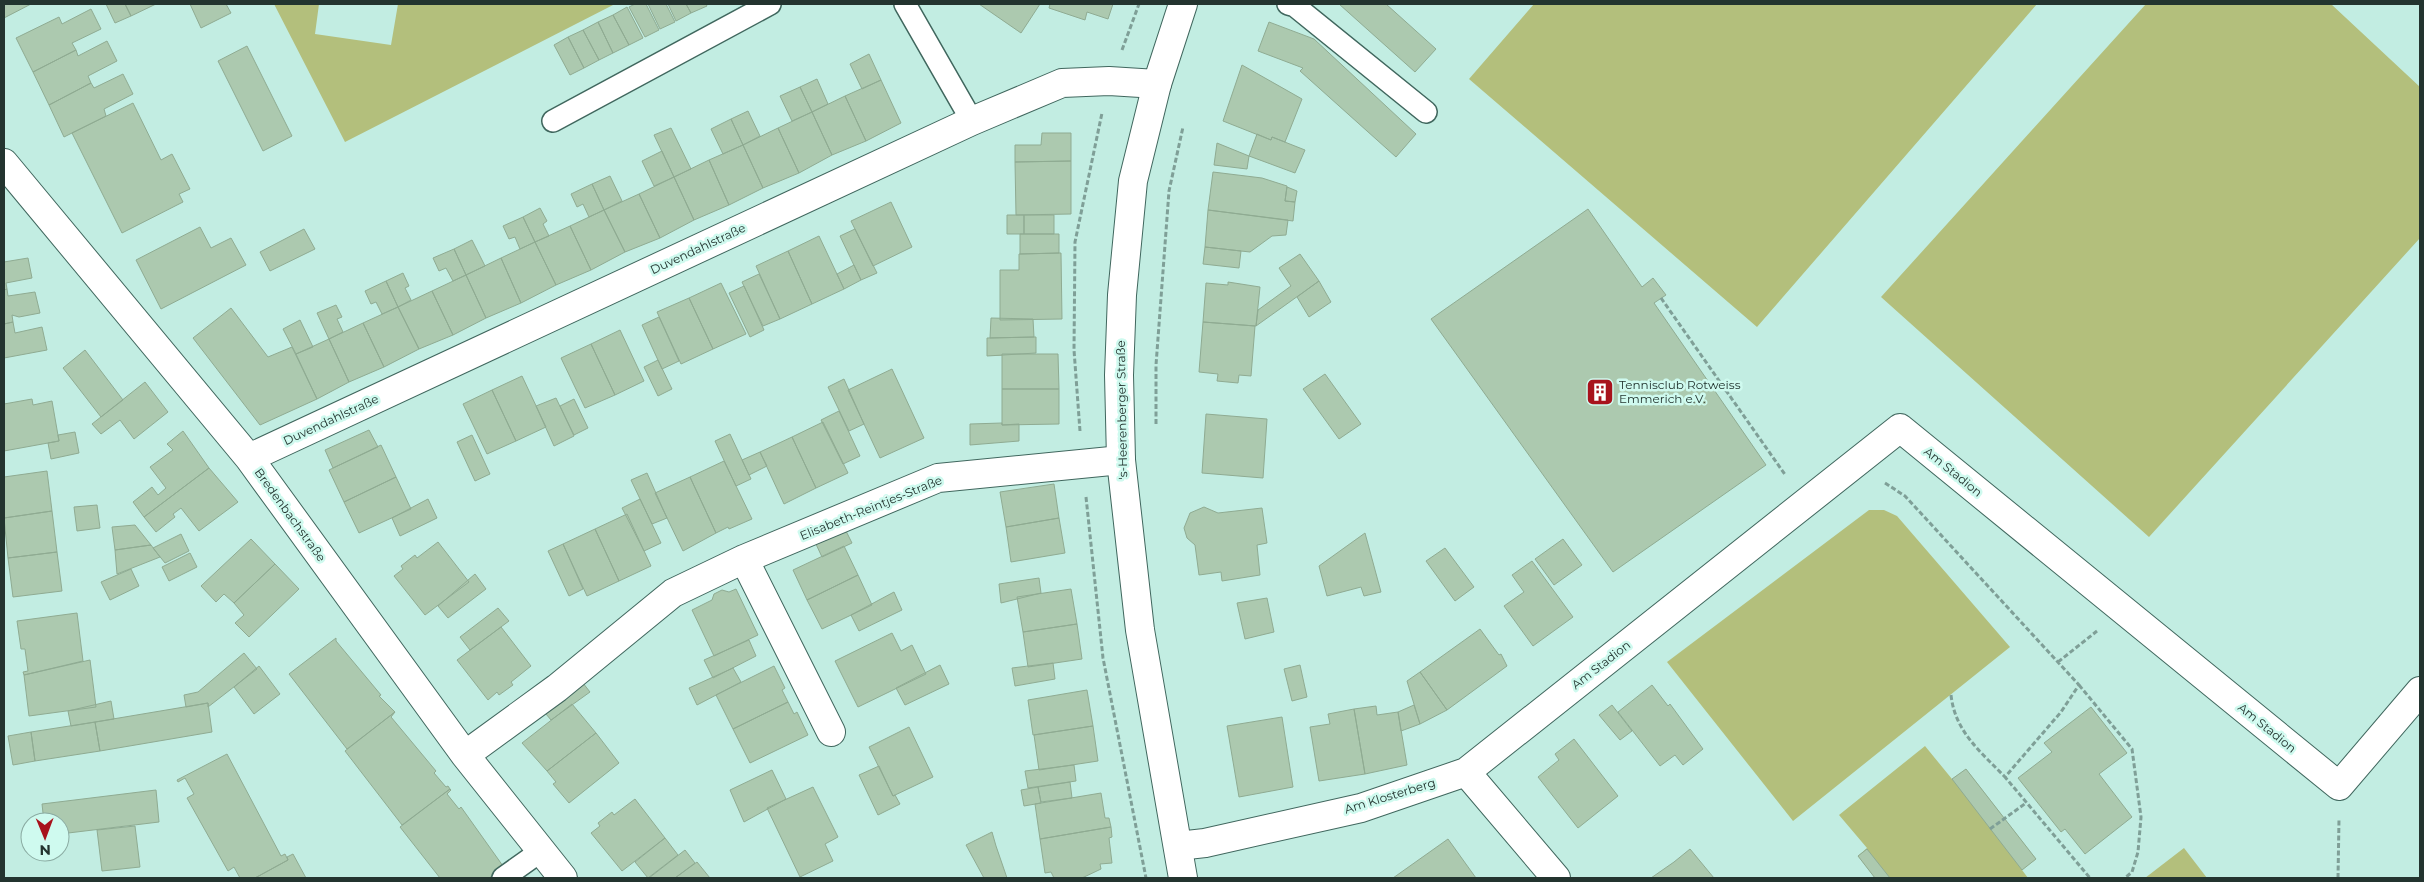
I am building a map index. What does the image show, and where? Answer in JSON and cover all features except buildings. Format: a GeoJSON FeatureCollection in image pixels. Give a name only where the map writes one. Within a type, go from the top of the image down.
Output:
{"type":"FeatureCollection","features":[{"type":"Feature","properties":{"kind":"street","name":"'s-Heerenberger Straße"},"geometry":{"type":"LineString","coordinates":[[1183,4],[1157,84],[1133,181],[1123,285],[1119,375],[1121,460],[1140,630],[1183,878]]}},
{"type":"Feature","properties":{"kind":"street","name":"Duvendahlstraße"},"geometry":{"type":"LineString","coordinates":[[249,458],[972,121],[1062,83],[1109,81],[1157,84]]}},
{"type":"Feature","properties":{"kind":"street","name":"Bredenbachstraße"},"geometry":{"type":"LineString","coordinates":[[4,163],[249,458],[465,755],[563,878]]}},
{"type":"Feature","properties":{"kind":"street","name":"Am Stadion"},"geometry":{"type":"LineString","coordinates":[[1466,772],[1900,428],[2339,786]]}},
{"type":"Feature","properties":{"kind":"street","name":"Elisabeth-Reintjes-Straße"},"geometry":{"type":"LineString","coordinates":[[465,755],[557,688],[673,592],[744,559],[938,478],[1121,460]]}},
{"type":"Feature","properties":{"kind":"street"},"geometry":{"type":"LineString","coordinates":[[744,559],[831,732]]}},
{"type":"Feature","properties":{"kind":"street"},"geometry":{"type":"LineString","coordinates":[[2339,786],[2420,691]]}},
{"type":"Feature","properties":{"kind":"street"},"geometry":{"type":"LineString","coordinates":[[1466,772],[1556,878]]}},
{"type":"Feature","properties":{"kind":"street","name":"Am Klosterberg"},"geometry":{"type":"LineString","coordinates":[[1178,846],[1205,842],[1361,808],[1466,772]]}},
{"type":"Feature","properties":{"kind":"lane"},"geometry":{"type":"LineString","coordinates":[[553,121],[770,4]]}},
{"type":"Feature","properties":{"kind":"lane"},"geometry":{"type":"LineString","coordinates":[[905,4],[972,121]]}},
{"type":"Feature","properties":{"kind":"lane"},"geometry":{"type":"LineString","coordinates":[[1288,4],[1295,6],[1426,112]]}},
{"type":"Feature","properties":{"kind":"lane"},"geometry":{"type":"LineString","coordinates":[[503,878],[541,850]]}},
{"type":"Feature","properties":{"kind":"path"},"geometry":{"type":"LineString","coordinates":[[1156,432],[1156,365],[1170,191],[1183,124]]}},
{"type":"Feature","properties":{"kind":"path"},"geometry":{"type":"LineString","coordinates":[[1661,298],[1805,503]]}},
{"type":"Feature","properties":{"kind":"path"},"geometry":{"type":"LineString","coordinates":[[1855,463],[1905,496],[2058,662],[2132,749],[2141,817],[2138,852],[2132,872],[2125,878]]}},
{"type":"Feature","properties":{"kind":"path"},"geometry":{"type":"LineString","coordinates":[[2058,662],[2122,610]]}},
{"type":"Feature","properties":{"kind":"path"},"geometry":{"type":"LineString","coordinates":[[2005,777],[2061,712],[2078,685]]}},
{"type":"Feature","properties":{"kind":"path"},"geometry":{"type":"LineString","coordinates":[[1951,695],[1953,711],[1958,724],[2090,878]]}},
{"type":"Feature","properties":{"kind":"path"},"geometry":{"type":"LineString","coordinates":[[2338,878],[2339,786]]}},
{"type":"Feature","properties":{"kind":"path"},"geometry":{"type":"LineString","coordinates":[[1990,829],[2026,803]]}},
{"type":"Feature","properties":{"kind":"green space"},"geometry":{"type":"Polygon","coordinates":[[[274,4],[319,4],[315,34],[391,45],[398,4],[615,4],[345,142],[274,4]]]}},
{"type":"Feature","properties":{"kind":"green space"},"geometry":{"type":"Polygon","coordinates":[[[1534,4],[2037,4],[1757,327],[1469,79],[1534,4]]]}},
{"type":"Feature","properties":{"kind":"green space"},"geometry":{"type":"Polygon","coordinates":[[[2146,4],[2331,4],[2420,87],[2420,238],[2149,537],[1881,297],[2146,4]]]}},
{"type":"Feature","properties":{"kind":"green space"},"geometry":{"type":"Polygon","coordinates":[[[1869,510],[1884,510],[1897,516],[2010,647],[1793,821],[1667,662],[1869,510]]]}},
{"type":"Feature","properties":{"kind":"green space"},"geometry":{"type":"Polygon","coordinates":[[[1925,746],[1952,779],[1966,769],[2036,859],[2022,870],[2028,878],[1875,878],[1858,856],[1867,848],[1839,815],[1925,746]]]}},
{"type":"Feature","properties":{"kind":"green space"},"geometry":{"type":"Polygon","coordinates":[[[2184,848],[2207,878],[2145,878],[2184,848]]]}},
{"type":"Feature","properties":{"kind":"place","name":"Tennisclub Rotweiss Emmerich e.V."},"geometry":{"type":"Point","coordinates":[1600,392]}}]}
